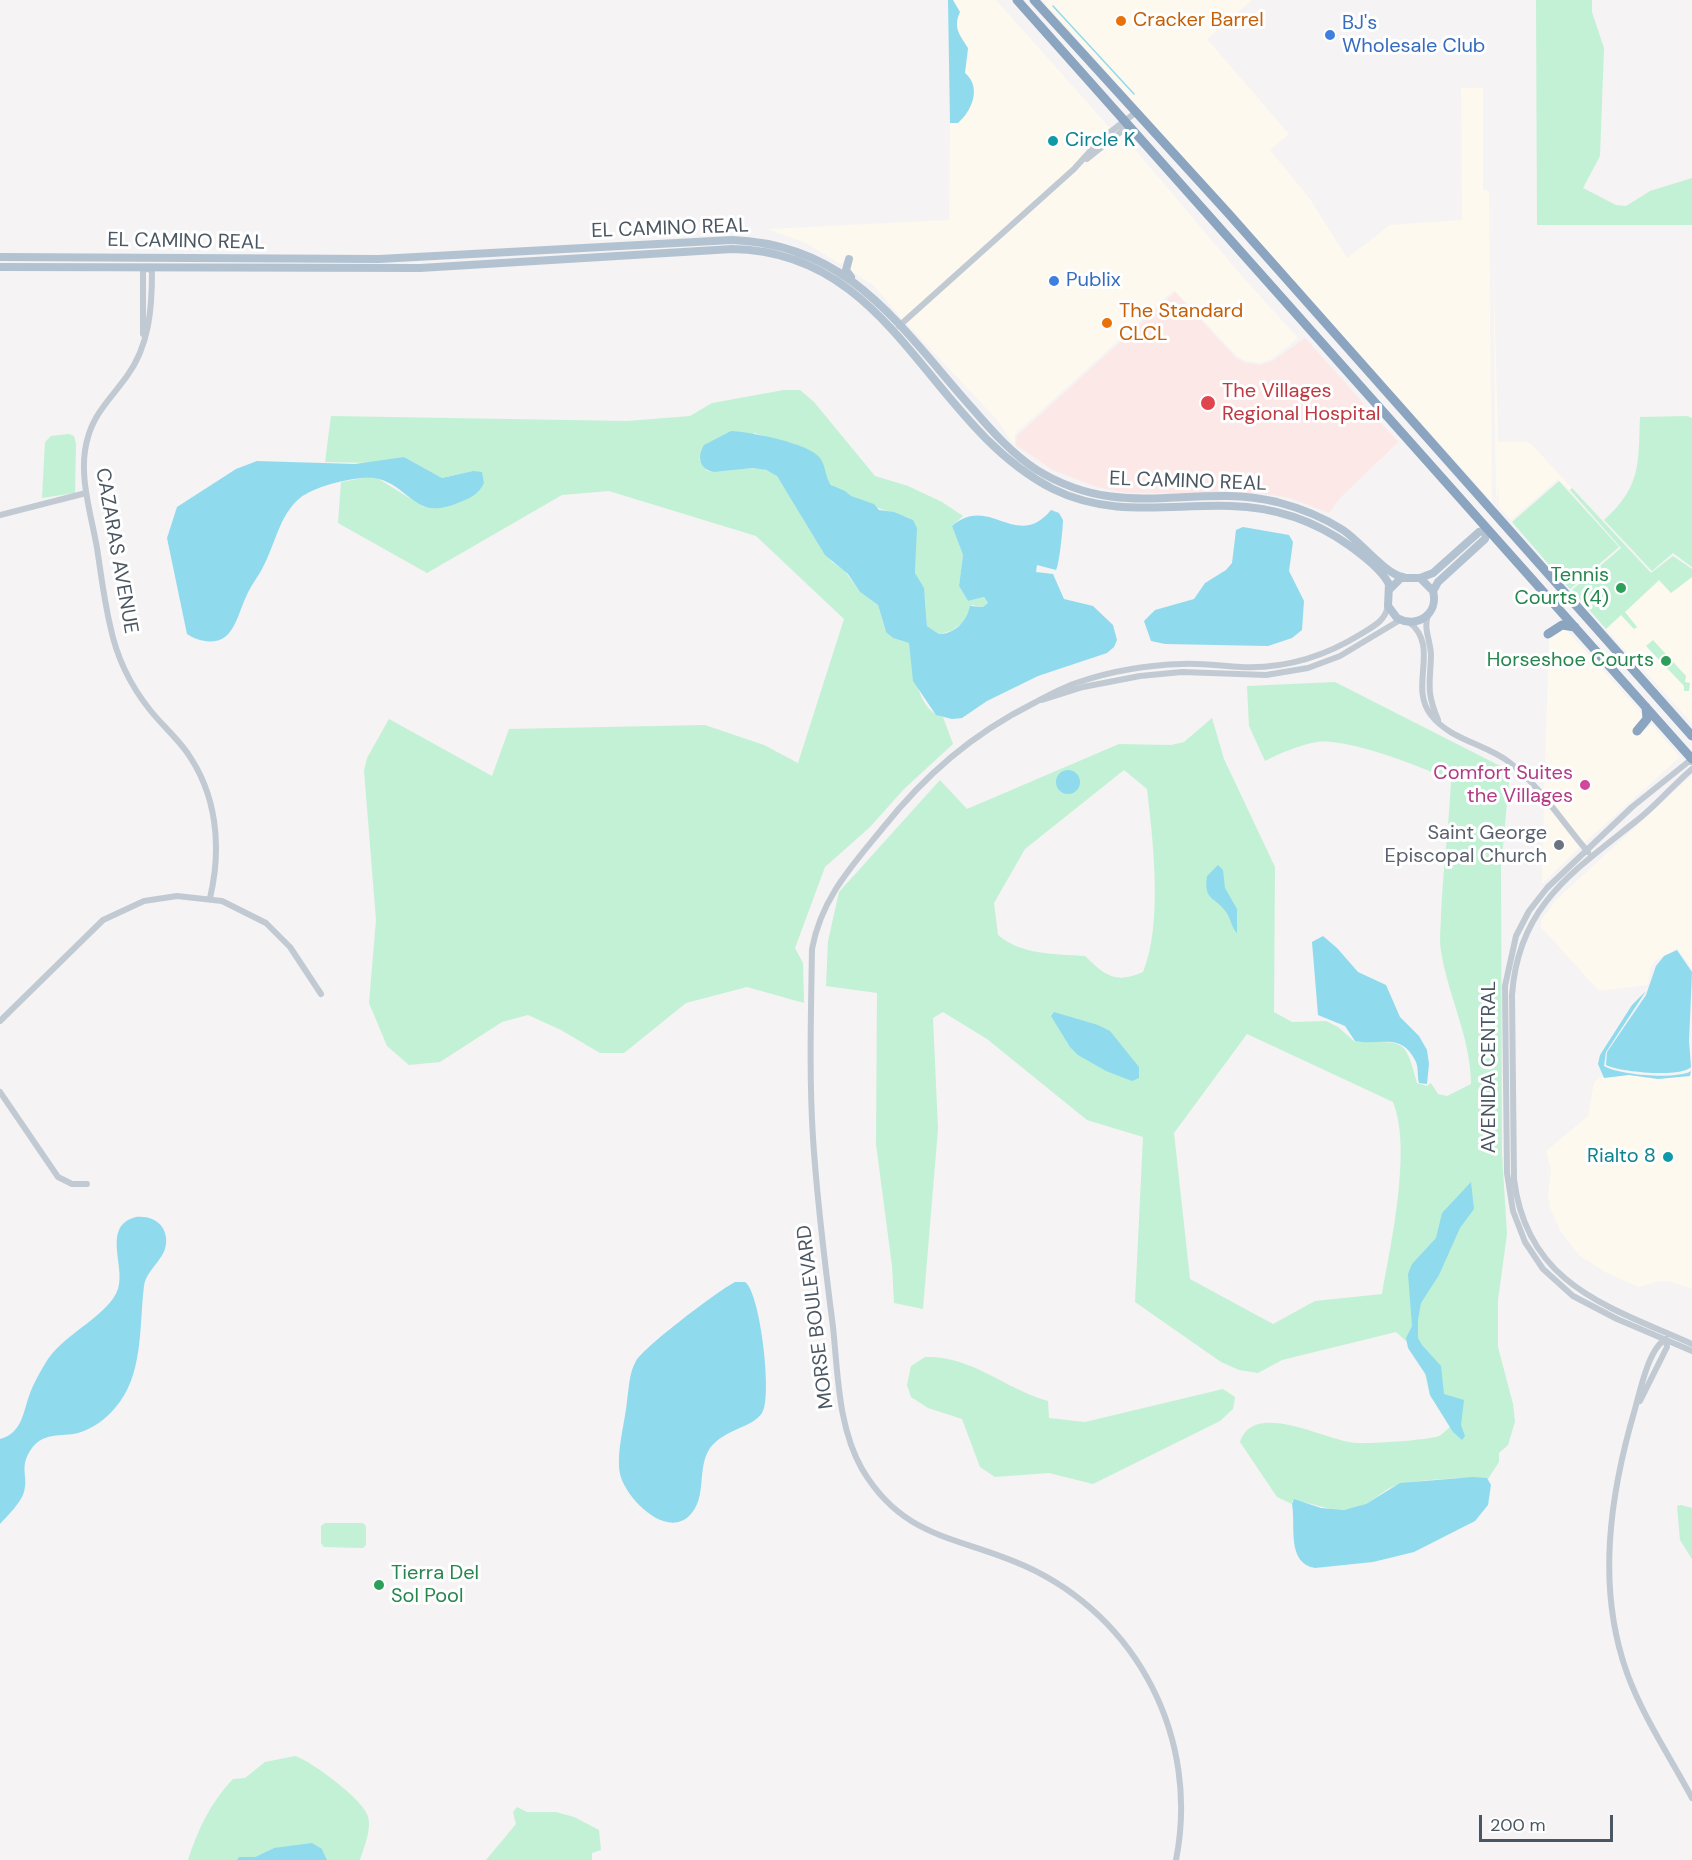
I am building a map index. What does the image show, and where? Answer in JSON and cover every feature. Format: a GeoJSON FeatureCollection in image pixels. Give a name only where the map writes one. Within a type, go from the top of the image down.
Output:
{"type":"FeatureCollection","features":[{"type":"Feature","properties":{"kind":"highway"},"geometry":{"type":"LineString","coordinates":[[1017,0],[1037,3],[1216,200],[1692,736]]}},
{"type":"Feature","properties":{"kind":"highway"},"geometry":{"type":"LineString","coordinates":[[1017,0],[1692,760]]}},
{"type":"Feature","properties":{"kind":"highway"},"geometry":{"type":"LineString","coordinates":[[1487,530],[1499,520]]}},
{"type":"Feature","properties":{"kind":"highway"},"geometry":{"type":"LineString","coordinates":[[1559,610],[1560,623],[1548,634],[1562,625],[1575,627]]}},
{"type":"Feature","properties":{"kind":"highway"},"geometry":{"type":"LineString","coordinates":[[1646,707],[1647,718],[1638,731],[1652,722],[1660,724]]}},
{"type":"Feature","properties":{"kind":"main road"},"geometry":{"type":"LineString","coordinates":[[732,240],[732,249]]}},
{"type":"Feature","properties":{"kind":"main road","name":"EL CAMINO REAL"},"geometry":{"type":"LineString","coordinates":[[0,257],[380,259],[732,240],[782,247],[817,258],[851,279],[899,326],[1002,441],[1036,469],[1061,482],[1091,493],[1140,500],[1228,496],[1293,506],[1363,545],[1392,574],[1403,577]]}},
{"type":"Feature","properties":{"kind":"main road","name":"EL CAMINO REAL"},"geometry":{"type":"LineString","coordinates":[[0,267],[420,268],[732,249],[777,254],[822,271],[868,304],[995,447],[1017,467],[1055,490],[1091,503],[1140,509],[1230,506],[1273,510],[1331,528],[1375,568],[1386,580],[1389,590]]}},
{"type":"Feature","properties":{"kind":"main road"},"geometry":{"type":"LineString","coordinates":[[147,258],[147,267]]}},
{"type":"Feature","properties":{"kind":"main road"},"geometry":{"type":"LineString","coordinates":[[834,268],[842,267],[849,259],[846,270],[851,279]]}},
{"type":"Feature","properties":{"kind":"main road"},"geometry":{"type":"LineString","coordinates":[[892,333],[899,326]]}},
{"type":"Feature","properties":{"kind":"main road"},"geometry":{"type":"LineString","coordinates":[[995,447],[1002,441]]}},
{"type":"Feature","properties":{"kind":"main road"},"geometry":{"type":"LineString","coordinates":[[1140,500],[1140,509]]}},
{"type":"Feature","properties":{"kind":"main road"},"geometry":{"type":"LineString","coordinates":[[1273,510],[1275,502]]}},
{"type":"Feature","properties":{"kind":"main road"},"geometry":{"type":"LineString","coordinates":[[1487,530],[1485,538],[1438,582],[1433,591],[1434,604],[1428,615],[1418,621],[1400,620],[1388,606],[1389,590],[1403,577],[1420,578],[1431,575],[1479,532],[1487,530]]}},
{"type":"Feature","properties":{"kind":"main road"},"geometry":{"type":"LineString","coordinates":[[1420,578],[1433,591]]}},
{"type":"Feature","properties":{"kind":"street"},"geometry":{"type":"LineString","coordinates":[[899,326],[1074,169],[1100,140],[1135,113]]}},
{"type":"Feature","properties":{"kind":"street","name":"CAZARAS AVENUE"},"geometry":{"type":"LineString","coordinates":[[147,267],[143,272],[144,339],[134,366],[102,406],[92,425],[84,458],[86,493],[117,652],[130,680],[150,711],[191,758],[210,799],[217,852],[210,898]]}},
{"type":"Feature","properties":{"kind":"street"},"geometry":{"type":"LineString","coordinates":[[0,515],[86,493]]}},
{"type":"Feature","properties":{"kind":"street","name":"MORSE BOULEVARD"},"geometry":{"type":"LineString","coordinates":[[1176,1860],[1183,1827],[1176,1753],[1163,1710],[1150,1682],[1126,1643],[1087,1605],[1050,1578],[1009,1559],[926,1531],[900,1514],[878,1493],[853,1452],[845,1427],[841,1397],[813,1136],[812,949],[816,927],[833,889],[916,788],[971,739],[1067,686],[1116,672],[1182,664],[1262,667],[1306,661],[1338,648],[1361,634],[1385,617],[1388,606]]}},
{"type":"Feature","properties":{"kind":"street"},"geometry":{"type":"LineString","coordinates":[[1428,615],[1425,627],[1431,655],[1428,685],[1439,724]]}},
{"type":"Feature","properties":{"kind":"street","name":"MORSE BOULEVARD"},"geometry":{"type":"LineString","coordinates":[[1036,702],[1118,680],[1182,672],[1266,675],[1308,668],[1340,656],[1400,620]]}},
{"type":"Feature","properties":{"kind":"street"},"geometry":{"type":"LineString","coordinates":[[1409,622],[1418,630],[1424,642],[1421,685],[1424,704],[1439,724],[1507,761],[1524,775],[1593,857]]}},
{"type":"Feature","properties":{"kind":"street"},"geometry":{"type":"LineString","coordinates":[[1361,634],[1366,641]]}},
{"type":"Feature","properties":{"kind":"street"},"geometry":{"type":"LineString","coordinates":[[1236,666],[1236,675]]}},
{"type":"Feature","properties":{"kind":"street"},"geometry":{"type":"LineString","coordinates":[[1116,672],[1118,680]]}},
{"type":"Feature","properties":{"kind":"street","name":"AVENIDA CENTRAL"},"geometry":{"type":"LineString","coordinates":[[1692,760],[1632,807],[1554,880],[1528,913],[1514,942],[1506,978],[1516,1190],[1534,1244],[1557,1273],[1586,1296],[1667,1336],[1692,1352]]}},
{"type":"Feature","properties":{"kind":"street","name":"AVENIDA CENTRAL"},"geometry":{"type":"LineString","coordinates":[[1510,1086],[1515,967],[1524,936],[1555,891],[1692,769]]}},
{"type":"Feature","properties":{"kind":"street"},"geometry":{"type":"LineString","coordinates":[[1664,782],[1670,788]]}},
{"type":"Feature","properties":{"kind":"street"},"geometry":{"type":"LineString","coordinates":[[0,1021],[87,934],[113,914],[153,899],[177,896],[210,898],[243,909],[272,928],[290,947],[321,994]]}},
{"type":"Feature","properties":{"kind":"street"},"geometry":{"type":"LineString","coordinates":[[1528,913],[1535,917]]}},
{"type":"Feature","properties":{"kind":"street"},"geometry":{"type":"LineString","coordinates":[[0,1092],[58,1177],[72,1184],[87,1184]]}},
{"type":"Feature","properties":{"kind":"street"},"geometry":{"type":"LineString","coordinates":[[1667,1336],[1659,1343],[1647,1370],[1633,1415],[1609,1542],[1611,1608],[1623,1661],[1634,1690],[1692,1798]]}},
{"type":"Feature","properties":{"kind":"street","name":"AVENIDA CENTRAL"},"geometry":{"type":"LineString","coordinates":[[1667,1336],[1692,1344]]}},
{"type":"Feature","properties":{"kind":"shaded area"},"geometry":{"type":"Polygon","coordinates":[[[953,0],[996,0],[1110,128],[1072,167],[903,320],[873,285],[849,270],[847,257],[840,264],[806,243],[767,229],[949,220],[950,123],[958,123],[964,67],[969,57],[968,48],[957,30],[956,21],[960,12],[953,0]]]}},
{"type":"Feature","properties":{"kind":"shaded area"},"geometry":{"type":"Polygon","coordinates":[[[1042,0],[1252,0],[1207,39],[1289,134],[1270,150],[1310,199],[1347,258],[1390,225],[1462,220],[1461,88],[1483,88],[1483,190],[1489,191],[1492,502],[1042,0]]]}},
{"type":"Feature","properties":{"kind":"shaded area"},"geometry":{"type":"Polygon","coordinates":[[[1122,134],[1241,275],[1298,338],[1272,359],[1260,363],[1246,361],[1237,356],[1174,290],[1015,434],[1014,445],[997,420],[906,323],[1075,171],[1122,134]]]}},
{"type":"Feature","properties":{"kind":"shaded area"},"geometry":{"type":"Polygon","coordinates":[[[1493,241],[1498,442],[1527,442],[1532,445],[1572,488],[1570,490],[1558,479],[1511,520],[1499,507],[1498,485],[1496,506],[1493,241]]]}},
{"type":"Feature","properties":{"kind":"shaded area","name":"The Villages Regional Hospital"},"geometry":{"type":"Polygon","coordinates":[[[1175,292],[1236,358],[1246,363],[1260,365],[1273,361],[1305,338],[1398,442],[1339,499],[1329,513],[1290,498],[1260,493],[1127,493],[1097,487],[1053,470],[1016,445],[1017,436],[1175,292]]]}},
{"type":"Feature","properties":{"kind":"shaded area"},"geometry":{"type":"Polygon","coordinates":[[[1692,577],[1692,723],[1606,629],[1660,580],[1671,593],[1692,577]]]}},
{"type":"Feature","properties":{"kind":"shaded area"},"geometry":{"type":"Polygon","coordinates":[[[1564,627],[1645,717],[1639,733],[1652,725],[1680,757],[1584,843],[1544,795],[1549,637],[1564,627]]]}},
{"type":"Feature","properties":{"kind":"shaded area"},"geometry":{"type":"Polygon","coordinates":[[[1692,775],[1692,969],[1677,948],[1655,961],[1650,969],[1648,985],[1599,991],[1541,927],[1541,920],[1556,900],[1692,775]]]}},
{"type":"Feature","properties":{"kind":"shaded area"},"geometry":{"type":"Polygon","coordinates":[[[1544,802],[1580,847],[1542,884],[1544,802]]]}},
{"type":"Feature","properties":{"kind":"shaded area"},"geometry":{"type":"Polygon","coordinates":[[[1692,1070],[1692,1289],[1669,1281],[1659,1281],[1639,1287],[1605,1272],[1579,1255],[1561,1232],[1550,1208],[1548,1194],[1551,1170],[1546,1151],[1588,1116],[1594,1082],[1603,1076],[1608,1078],[1629,1075],[1658,1079],[1690,1076],[1692,1070]]]}},
{"type":"Feature","properties":{"kind":"green space"},"geometry":{"type":"Polygon","coordinates":[[[1536,0],[1592,0],[1592,12],[1604,48],[1600,156],[1583,188],[1616,205],[1626,206],[1650,191],[1692,178],[1692,225],[1537,225],[1536,0]]]}},
{"type":"Feature","properties":{"kind":"green space"},"geometry":{"type":"Polygon","coordinates":[[[784,390],[800,390],[814,402],[875,476],[908,486],[942,502],[963,516],[952,526],[963,555],[959,586],[968,601],[984,597],[988,603],[983,607],[972,605],[965,621],[951,631],[939,634],[927,626],[925,598],[915,573],[916,534],[909,518],[845,494],[830,483],[818,458],[808,451],[794,444],[755,433],[699,459],[707,471],[752,468],[769,471],[777,476],[832,562],[844,570],[860,592],[878,605],[885,630],[893,638],[909,643],[921,696],[934,713],[943,717],[953,744],[904,789],[870,827],[825,867],[795,948],[803,963],[804,1003],[747,987],[686,1003],[624,1053],[600,1053],[561,1030],[528,1015],[502,1022],[440,1062],[409,1065],[387,1046],[369,1003],[376,920],[364,770],[367,758],[389,719],[492,776],[509,729],[705,725],[764,745],[798,763],[844,619],[756,536],[609,491],[562,495],[427,573],[338,523],[341,482],[369,477],[377,478],[424,507],[473,471],[442,478],[404,457],[372,463],[325,462],[331,416],[627,421],[690,416],[712,403],[784,390]]]}},
{"type":"Feature","properties":{"kind":"green space"},"geometry":{"type":"Polygon","coordinates":[[[1687,416],[1692,418],[1692,567],[1673,553],[1652,571],[1604,520],[1616,508],[1632,485],[1638,461],[1640,417],[1687,416]]]}},
{"type":"Feature","properties":{"kind":"green space"},"geometry":{"type":"Polygon","coordinates":[[[69,434],[74,436],[76,444],[75,493],[42,498],[45,442],[51,436],[69,434]]]}},
{"type":"Feature","properties":{"kind":"green space"},"geometry":{"type":"Polygon","coordinates":[[[1559,481],[1619,547],[1570,589],[1512,522],[1559,481]]]}},
{"type":"Feature","properties":{"kind":"green space"},"geometry":{"type":"Polygon","coordinates":[[[1572,488],[1651,573],[1673,556],[1692,569],[1692,577],[1671,593],[1659,580],[1625,612],[1637,627],[1634,629],[1621,615],[1606,629],[1572,590],[1621,548],[1570,490],[1572,488]]]}},
{"type":"Feature","properties":{"kind":"green space","name":"Horseshoe Courts"},"geometry":{"type":"Polygon","coordinates":[[[1653,640],[1686,676],[1685,682],[1690,683],[1689,691],[1684,691],[1684,686],[1646,646],[1653,640]]]}},
{"type":"Feature","properties":{"kind":"green space"},"geometry":{"type":"Polygon","coordinates":[[[1335,682],[1510,771],[1501,867],[1502,1154],[1507,1234],[1498,1300],[1498,1347],[1513,1404],[1515,1422],[1508,1445],[1499,1453],[1499,1462],[1488,1479],[1440,1479],[1410,1482],[1392,1487],[1362,1506],[1343,1510],[1292,1501],[1292,1504],[1277,1497],[1240,1442],[1248,1430],[1260,1424],[1275,1423],[1356,1443],[1412,1440],[1440,1435],[1450,1427],[1430,1395],[1424,1370],[1406,1341],[1396,1332],[1282,1360],[1258,1373],[1239,1370],[1221,1362],[1135,1302],[1143,1137],[1087,1120],[987,1039],[943,1012],[933,1018],[938,1129],[923,1309],[894,1303],[892,1266],[876,1144],[877,993],[826,986],[828,941],[839,892],[940,780],[967,809],[1119,744],[1171,745],[1184,742],[1212,718],[1224,759],[1275,867],[1274,1012],[1292,1022],[1326,1021],[1338,1027],[1354,1041],[1398,1044],[1408,1055],[1417,1083],[1427,1086],[1431,1083],[1438,1094],[1447,1096],[1471,1084],[1467,1050],[1440,946],[1451,781],[1423,768],[1385,755],[1347,744],[1330,742],[1304,745],[1265,761],[1249,726],[1247,686],[1335,682]],[[1124,770],[1025,849],[994,903],[998,935],[1007,942],[1028,950],[1050,954],[1085,956],[1111,976],[1134,976],[1143,972],[1153,930],[1155,906],[1152,832],[1147,789],[1124,770]],[[1247,1034],[1174,1133],[1190,1279],[1273,1324],[1315,1301],[1382,1294],[1400,1170],[1401,1144],[1393,1102],[1247,1034]]]}},
{"type":"Feature","properties":{"kind":"green space"},"geometry":{"type":"Polygon","coordinates":[[[925,1357],[942,1358],[973,1367],[1048,1401],[1049,1418],[1085,1422],[1223,1389],[1235,1397],[1233,1409],[1220,1421],[1093,1484],[1049,1473],[995,1477],[980,1467],[962,1419],[928,1408],[911,1397],[907,1385],[911,1366],[925,1357]]]}},
{"type":"Feature","properties":{"kind":"green space"},"geometry":{"type":"Polygon","coordinates":[[[1677,1506],[1692,1508],[1692,1559],[1680,1540],[1677,1506]]]}},
{"type":"Feature","properties":{"kind":"green space"},"geometry":{"type":"Polygon","coordinates":[[[325,1523],[363,1523],[366,1526],[366,1545],[363,1548],[324,1547],[321,1543],[321,1526],[325,1523]]]}},
{"type":"Feature","properties":{"kind":"green space"},"geometry":{"type":"Polygon","coordinates":[[[295,1756],[335,1781],[363,1807],[369,1819],[369,1825],[360,1860],[327,1860],[322,1849],[274,1848],[255,1857],[239,1857],[237,1860],[188,1860],[206,1816],[233,1779],[245,1778],[265,1762],[295,1756]]]}},
{"type":"Feature","properties":{"kind":"green space"},"geometry":{"type":"Polygon","coordinates":[[[517,1807],[527,1812],[556,1812],[574,1817],[599,1830],[601,1850],[592,1853],[592,1860],[486,1860],[516,1824],[513,1812],[517,1807]]]}},
{"type":"Feature","properties":{"kind":"water"},"geometry":{"type":"Polygon","coordinates":[[[948,0],[953,0],[960,12],[957,26],[968,48],[965,73],[973,85],[974,92],[971,106],[958,123],[950,123],[948,0]]]}},
{"type":"Feature","properties":{"kind":"water"},"geometry":{"type":"Polygon","coordinates":[[[731,431],[765,436],[804,448],[820,458],[831,485],[851,496],[874,504],[879,510],[894,512],[913,520],[917,528],[915,573],[924,588],[927,626],[939,634],[950,632],[959,626],[970,606],[983,607],[988,603],[984,597],[968,601],[959,586],[963,555],[952,526],[966,518],[979,515],[1026,526],[1038,521],[1051,510],[1059,513],[1063,520],[1056,570],[1037,565],[1036,572],[1053,574],[1064,599],[1093,606],[1113,625],[1117,640],[1114,647],[1107,653],[1038,676],[987,701],[962,718],[952,719],[936,715],[913,681],[909,643],[893,638],[886,632],[878,605],[860,592],[848,574],[825,555],[777,476],[766,470],[753,468],[714,472],[702,465],[700,454],[704,445],[731,431]]]}},
{"type":"Feature","properties":{"kind":"water"},"geometry":{"type":"Polygon","coordinates":[[[404,457],[442,478],[473,471],[482,472],[484,483],[477,493],[467,499],[445,507],[433,508],[415,502],[400,490],[379,479],[361,478],[316,489],[300,498],[287,513],[267,560],[249,590],[229,633],[216,641],[196,639],[187,634],[167,538],[177,507],[236,469],[257,461],[355,464],[404,457]]]}},
{"type":"Feature","properties":{"kind":"water"},"geometry":{"type":"Polygon","coordinates":[[[1243,527],[1289,535],[1293,542],[1289,571],[1304,601],[1302,630],[1292,638],[1268,646],[1165,644],[1151,641],[1144,621],[1155,610],[1194,599],[1205,583],[1226,570],[1232,563],[1236,530],[1243,527]]]}},
{"type":"Feature","properties":{"kind":"water"},"geometry":{"type":"Polygon","coordinates":[[[1068,770],[1076,774],[1080,782],[1076,790],[1068,794],[1060,790],[1056,782],[1060,774],[1068,770]]]}},
{"type":"Feature","properties":{"kind":"water"},"geometry":{"type":"Polygon","coordinates":[[[1218,865],[1223,870],[1225,888],[1237,909],[1237,933],[1226,912],[1211,898],[1207,890],[1207,876],[1218,865]]]}},
{"type":"Feature","properties":{"kind":"water"},"geometry":{"type":"Polygon","coordinates":[[[1323,936],[1358,972],[1386,985],[1400,1017],[1419,1036],[1427,1050],[1429,1064],[1427,1084],[1419,1083],[1416,1063],[1403,1046],[1389,1042],[1355,1041],[1345,1026],[1318,1015],[1312,942],[1323,936]]]}},
{"type":"Feature","properties":{"kind":"water"},"geometry":{"type":"Polygon","coordinates":[[[1677,950],[1692,972],[1689,1041],[1691,1067],[1675,1072],[1650,1073],[1623,1070],[1606,1065],[1607,1052],[1646,995],[1656,966],[1664,956],[1677,950]]]}},
{"type":"Feature","properties":{"kind":"water"},"geometry":{"type":"Polygon","coordinates":[[[1646,991],[1606,1052],[1604,1066],[1622,1072],[1661,1076],[1684,1074],[1691,1071],[1690,1076],[1658,1079],[1629,1075],[1604,1078],[1598,1064],[1600,1055],[1632,1005],[1646,991]]]}},
{"type":"Feature","properties":{"kind":"water"},"geometry":{"type":"Polygon","coordinates":[[[1054,1012],[1098,1025],[1110,1031],[1139,1067],[1139,1078],[1132,1081],[1106,1071],[1078,1055],[1070,1047],[1051,1016],[1054,1012]]]}},
{"type":"Feature","properties":{"kind":"water"},"geometry":{"type":"Polygon","coordinates":[[[1471,1182],[1474,1209],[1460,1228],[1439,1275],[1421,1303],[1418,1320],[1418,1338],[1441,1366],[1444,1394],[1464,1400],[1461,1425],[1465,1436],[1462,1440],[1453,1432],[1430,1395],[1426,1375],[1408,1348],[1406,1338],[1412,1326],[1408,1274],[1412,1264],[1436,1238],[1442,1213],[1471,1182]]]}},
{"type":"Feature","properties":{"kind":"water"},"geometry":{"type":"Polygon","coordinates":[[[136,1217],[145,1217],[157,1222],[165,1233],[166,1241],[165,1249],[144,1286],[136,1365],[131,1381],[115,1408],[98,1423],[78,1433],[47,1437],[32,1448],[26,1461],[25,1486],[22,1496],[0,1524],[0,1439],[13,1432],[20,1422],[33,1387],[48,1359],[113,1298],[120,1280],[117,1238],[126,1222],[136,1217]]]}},
{"type":"Feature","properties":{"kind":"water"},"geometry":{"type":"Polygon","coordinates":[[[735,1282],[745,1282],[750,1290],[760,1323],[766,1387],[762,1413],[752,1422],[723,1437],[710,1448],[703,1465],[698,1501],[689,1516],[679,1522],[658,1519],[647,1512],[630,1494],[620,1474],[620,1447],[632,1370],[642,1354],[667,1332],[735,1282]]]}},
{"type":"Feature","properties":{"kind":"water"},"geometry":{"type":"Polygon","coordinates":[[[1473,1477],[1487,1478],[1491,1485],[1488,1505],[1475,1521],[1414,1552],[1373,1562],[1315,1568],[1306,1565],[1296,1551],[1292,1504],[1294,1499],[1321,1508],[1344,1510],[1366,1504],[1400,1483],[1473,1477]]]}},
{"type":"Feature","properties":{"kind":"water"},"geometry":{"type":"Polygon","coordinates":[[[312,1843],[322,1849],[327,1860],[237,1860],[239,1857],[255,1857],[274,1848],[312,1843]]]}},
{"type":"Feature","properties":{"kind":"waterway"},"geometry":{"type":"LineString","coordinates":[[1053,6],[1134,94]]}},
{"type":"Feature","properties":{"kind":"place","name":"Cracker Barrel"},"geometry":{"type":"Point","coordinates":[1121,21]}},
{"type":"Feature","properties":{"kind":"place","name":"BJ's Wholesale Club"},"geometry":{"type":"Point","coordinates":[1330,35]}},
{"type":"Feature","properties":{"kind":"place","name":"Circle K"},"geometry":{"type":"Point","coordinates":[1053,141]}},
{"type":"Feature","properties":{"kind":"place","name":"Publix"},"geometry":{"type":"Point","coordinates":[1054,281]}},
{"type":"Feature","properties":{"kind":"place","name":"The Standard CLCL"},"geometry":{"type":"Point","coordinates":[1107,323]}},
{"type":"Feature","properties":{"kind":"place","name":"The Villages Regional Hospital"},"geometry":{"type":"Point","coordinates":[1208,403]}},
{"type":"Feature","properties":{"kind":"place","name":"Tennis Courts (4)"},"geometry":{"type":"Point","coordinates":[1621,588]}},
{"type":"Feature","properties":{"kind":"place","name":"Horseshoe Courts"},"geometry":{"type":"Point","coordinates":[1666,661]}},
{"type":"Feature","properties":{"kind":"place","name":"Comfort Suites the Villages"},"geometry":{"type":"Point","coordinates":[1585,785]}},
{"type":"Feature","properties":{"kind":"place","name":"Saint George Episcopal Church"},"geometry":{"type":"Point","coordinates":[1559,845]}},
{"type":"Feature","properties":{"kind":"place","name":"Rialto 8"},"geometry":{"type":"Point","coordinates":[1668,1157]}},
{"type":"Feature","properties":{"kind":"place","name":"Tierra Del Sol Pool"},"geometry":{"type":"Point","coordinates":[379,1585]}}]}
